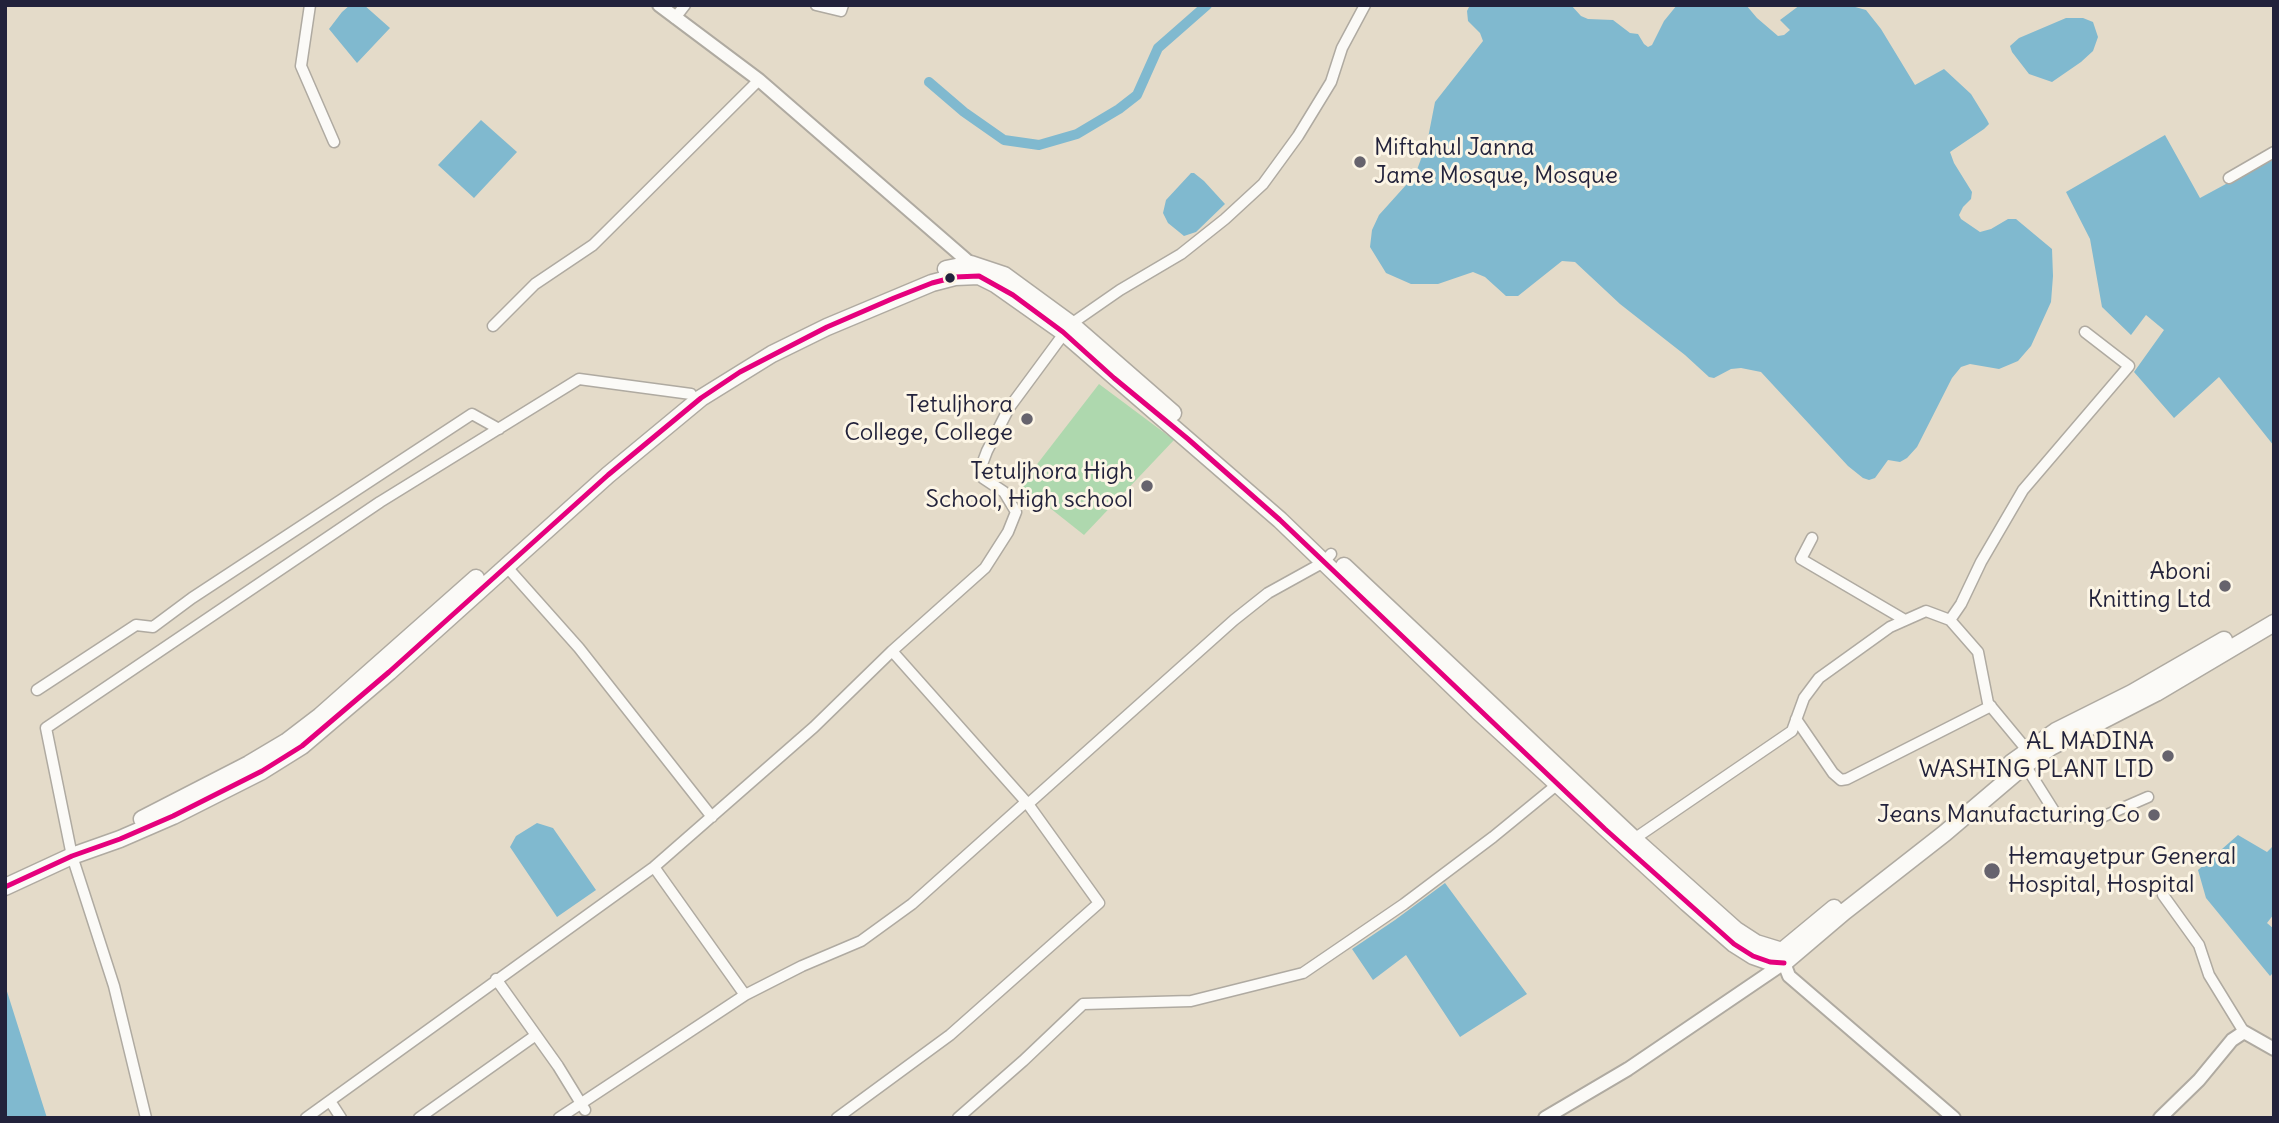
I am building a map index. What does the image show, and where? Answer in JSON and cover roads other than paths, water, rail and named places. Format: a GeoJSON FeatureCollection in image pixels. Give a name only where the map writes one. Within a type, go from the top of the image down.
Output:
{"type":"FeatureCollection","features":[{"type":"Feature","properties":{"kind":"main road"},"geometry":{"type":"LineString","coordinates":[[5,887],[72,856],[249,764],[312,723],[613,457],[691,394],[744,359],[818,322],[951,267],[1003,275],[1067,328],[1328,558],[1563,780],[1778,963]]}},
{"type":"Feature","properties":{"kind":"main road"},"geometry":{"type":"LineString","coordinates":[[72,856],[173,816],[262,771],[302,746],[655,435],[701,398],[740,372],[827,327],[932,283],[975,270]]}},
{"type":"Feature","properties":{"kind":"main road"},"geometry":{"type":"LineString","coordinates":[[2153,688],[2274,610]]}},
{"type":"Feature","properties":{"kind":"main road"},"geometry":{"type":"LineString","coordinates":[[1778,963],[1943,822],[2056,731],[2153,688],[2274,622]]}},
{"type":"Feature","properties":{"kind":"main road"},"geometry":{"type":"LineString","coordinates":[[1563,780],[1605,829],[1734,944],[1753,956],[1778,963]]}},
{"type":"Feature","properties":{"kind":"street"},"geometry":{"type":"LineString","coordinates":[[310,5],[301,66],[334,142]]}},
{"type":"Feature","properties":{"kind":"street"},"geometry":{"type":"LineString","coordinates":[[659,5],[759,80],[975,270]]}},
{"type":"Feature","properties":{"kind":"street"},"geometry":{"type":"LineString","coordinates":[[675,18],[685,5]]}},
{"type":"Feature","properties":{"kind":"street"},"geometry":{"type":"LineString","coordinates":[[816,5],[841,11],[843,5]]}},
{"type":"Feature","properties":{"kind":"street"},"geometry":{"type":"LineString","coordinates":[[306,1118],[654,867],[814,727],[892,651],[985,568],[1008,532],[1016,512],[1004,492],[983,478],[981,467],[1009,408],[1067,328],[1120,290],[1181,254],[1252,196],[1268,177],[1331,82],[1342,48],[1365,5]]}},
{"type":"Feature","properties":{"kind":"street"},"geometry":{"type":"LineString","coordinates":[[493,326],[535,284],[593,245],[759,80]]}},
{"type":"Feature","properties":{"kind":"street"},"geometry":{"type":"LineString","coordinates":[[2229,177],[2274,152]]}},
{"type":"Feature","properties":{"kind":"street"},"geometry":{"type":"LineString","coordinates":[[1950,620],[2023,489],[2129,366],[2085,332]]}},
{"type":"Feature","properties":{"kind":"street"},"geometry":{"type":"LineString","coordinates":[[146,1118],[114,986],[72,856],[46,728],[380,502],[579,379],[691,394]]}},
{"type":"Feature","properties":{"kind":"street"},"geometry":{"type":"LineString","coordinates":[[37,690],[136,625],[153,626],[203,590],[472,414],[499,429]]}},
{"type":"Feature","properties":{"kind":"street"},"geometry":{"type":"LineString","coordinates":[[1812,538],[1801,559],[1905,621]]}},
{"type":"Feature","properties":{"kind":"street"},"geometry":{"type":"LineString","coordinates":[[559,1118],[582,1107],[745,995],[860,941],[912,904],[1234,620],[1268,593],[1328,558]]}},
{"type":"Feature","properties":{"kind":"street"},"geometry":{"type":"LineString","coordinates":[[506,566],[579,648],[712,817]]}},
{"type":"Feature","properties":{"kind":"street"},"geometry":{"type":"LineString","coordinates":[[1633,839],[1792,731],[1804,698],[1819,678],[1890,627],[1926,611],[1950,620],[1978,652],[1988,703],[2026,757],[2054,811],[2067,818],[2102,817],[2148,797]]}},
{"type":"Feature","properties":{"kind":"street"},"geometry":{"type":"LineString","coordinates":[[837,1118],[950,1035],[1099,902],[1027,803],[892,651]]}},
{"type":"Feature","properties":{"kind":"street"},"geometry":{"type":"LineString","coordinates":[[1796,719],[1841,780],[1991,706]]}},
{"type":"Feature","properties":{"kind":"street"},"geometry":{"type":"LineString","coordinates":[[958,1118],[1023,1062],[1083,1004],[1191,1001],[1303,973],[1404,904],[1563,780]]}},
{"type":"Feature","properties":{"kind":"street"},"geometry":{"type":"LineString","coordinates":[[654,867],[745,995]]}},
{"type":"Feature","properties":{"kind":"street"},"geometry":{"type":"LineString","coordinates":[[2163,895],[2199,945],[2210,975],[2244,1032],[2274,1049]]}},
{"type":"Feature","properties":{"kind":"street"},"geometry":{"type":"LineString","coordinates":[[1545,1118],[1628,1069],[1778,963],[1789,976],[1954,1118]]}},
{"type":"Feature","properties":{"kind":"street"},"geometry":{"type":"LineString","coordinates":[[496,979],[582,1107]]}},
{"type":"Feature","properties":{"kind":"street"},"geometry":{"type":"LineString","coordinates":[[2160,1118],[2199,1080],[2232,1040],[2244,1032]]}},
{"type":"Feature","properties":{"kind":"street"},"geometry":{"type":"LineString","coordinates":[[419,1118],[536,1035]]}},
{"type":"Feature","properties":{"kind":"street"},"geometry":{"type":"LineString","coordinates":[[330,1101],[341,1118]]}},
{"type":"Feature","properties":{"kind":"water"},"geometry":{"type":"Polygon","coordinates":[[[350,5],[364,5],[390,28],[357,63],[329,29],[350,5]]]}},
{"type":"Feature","properties":{"kind":"water"},"geometry":{"type":"Polygon","coordinates":[[[1470,5],[1571,5],[1581,16],[1588,19],[1613,20],[1630,33],[1638,34],[1648,47],[1652,45],[1664,21],[1677,5],[1746,5],[1778,36],[1790,30],[1780,20],[1800,5],[1848,5],[1866,10],[1881,29],[1915,85],[1944,69],[1971,94],[1989,124],[1950,152],[1972,192],[1971,199],[1959,215],[1961,219],[1980,232],[2008,219],[2016,219],[2052,249],[2051,302],[2031,346],[2018,361],[1999,369],[1970,364],[1961,367],[1952,378],[1917,447],[1900,462],[1888,460],[1875,478],[1869,480],[1848,466],[1761,372],[1741,368],[1731,369],[1714,378],[1709,377],[1620,304],[1575,262],[1562,261],[1518,296],[1506,296],[1485,277],[1473,272],[1438,284],[1411,284],[1386,273],[1370,247],[1372,230],[1379,215],[1415,175],[1427,143],[1435,102],[1483,41],[1480,33],[1468,21],[1467,11],[1470,5]]]}},
{"type":"Feature","properties":{"kind":"water"},"geometry":{"type":"Polygon","coordinates":[[[2066,18],[2083,18],[2093,22],[2098,37],[2093,51],[2052,82],[2029,74],[2010,46],[2019,38],[2066,18]]]}},
{"type":"Feature","properties":{"kind":"water"},"geometry":{"type":"Polygon","coordinates":[[[481,120],[517,152],[474,198],[438,165],[481,120]]]}},
{"type":"Feature","properties":{"kind":"water"},"geometry":{"type":"Polygon","coordinates":[[[2165,135],[2200,198],[2274,158],[2274,446],[2219,377],[2174,418],[2134,372],[2164,330],[2146,315],[2131,335],[2102,307],[2090,239],[2066,192],[2165,135]]]}},
{"type":"Feature","properties":{"kind":"water"},"geometry":{"type":"Polygon","coordinates":[[[1191,173],[1204,181],[1225,204],[1196,232],[1184,236],[1168,223],[1163,213],[1166,200],[1191,173]]]}},
{"type":"Feature","properties":{"kind":"water"},"geometry":{"type":"Polygon","coordinates":[[[537,823],[553,828],[596,890],[557,917],[510,847],[516,836],[537,823]]]}},
{"type":"Feature","properties":{"kind":"water"},"geometry":{"type":"Polygon","coordinates":[[[2238,835],[2267,852],[2274,845],[2274,914],[2267,923],[2274,929],[2274,972],[2270,976],[2206,898],[2198,870],[2238,835]]]}},
{"type":"Feature","properties":{"kind":"water"},"geometry":{"type":"Polygon","coordinates":[[[1445,883],[1527,994],[1460,1037],[1406,955],[1373,980],[1352,949],[1445,883]]]}},
{"type":"Feature","properties":{"kind":"water"},"geometry":{"type":"Polygon","coordinates":[[[5,985],[16,1020],[47,1118],[5,1118],[5,985]]]}},
{"type":"Feature","properties":{"kind":"waterway"},"geometry":{"type":"LineString","coordinates":[[929,82],[964,112],[1004,140],[1039,145],[1077,134],[1137,95],[1158,48],[1207,5]]}},
{"type":"Feature","properties":{"kind":"place","name":"Miftahul Janna Jame Mosque, Mosque"},"geometry":{"type":"Point","coordinates":[1360,162]}},
{"type":"Feature","properties":{"kind":"place","name":"Tetuljhora College, College"},"geometry":{"type":"Point","coordinates":[1027,419]}},
{"type":"Feature","properties":{"kind":"place","name":"Tetuljhora High School, High school"},"geometry":{"type":"Point","coordinates":[1147,486]}},
{"type":"Feature","properties":{"kind":"place","name":"Aboni Knitting Ltd"},"geometry":{"type":"Point","coordinates":[2225,586]}},
{"type":"Feature","properties":{"kind":"place","name":"AL MADINA WASHING PLANT LTD"},"geometry":{"type":"Point","coordinates":[2168,756]}},
{"type":"Feature","properties":{"kind":"place","name":"Jeans Manufacturing Co"},"geometry":{"type":"Point","coordinates":[2154,815]}},
{"type":"Feature","properties":{"kind":"place","name":"Hemayetpur General Hospital, Hospital"},"geometry":{"type":"Point","coordinates":[1992,871]}}]}
